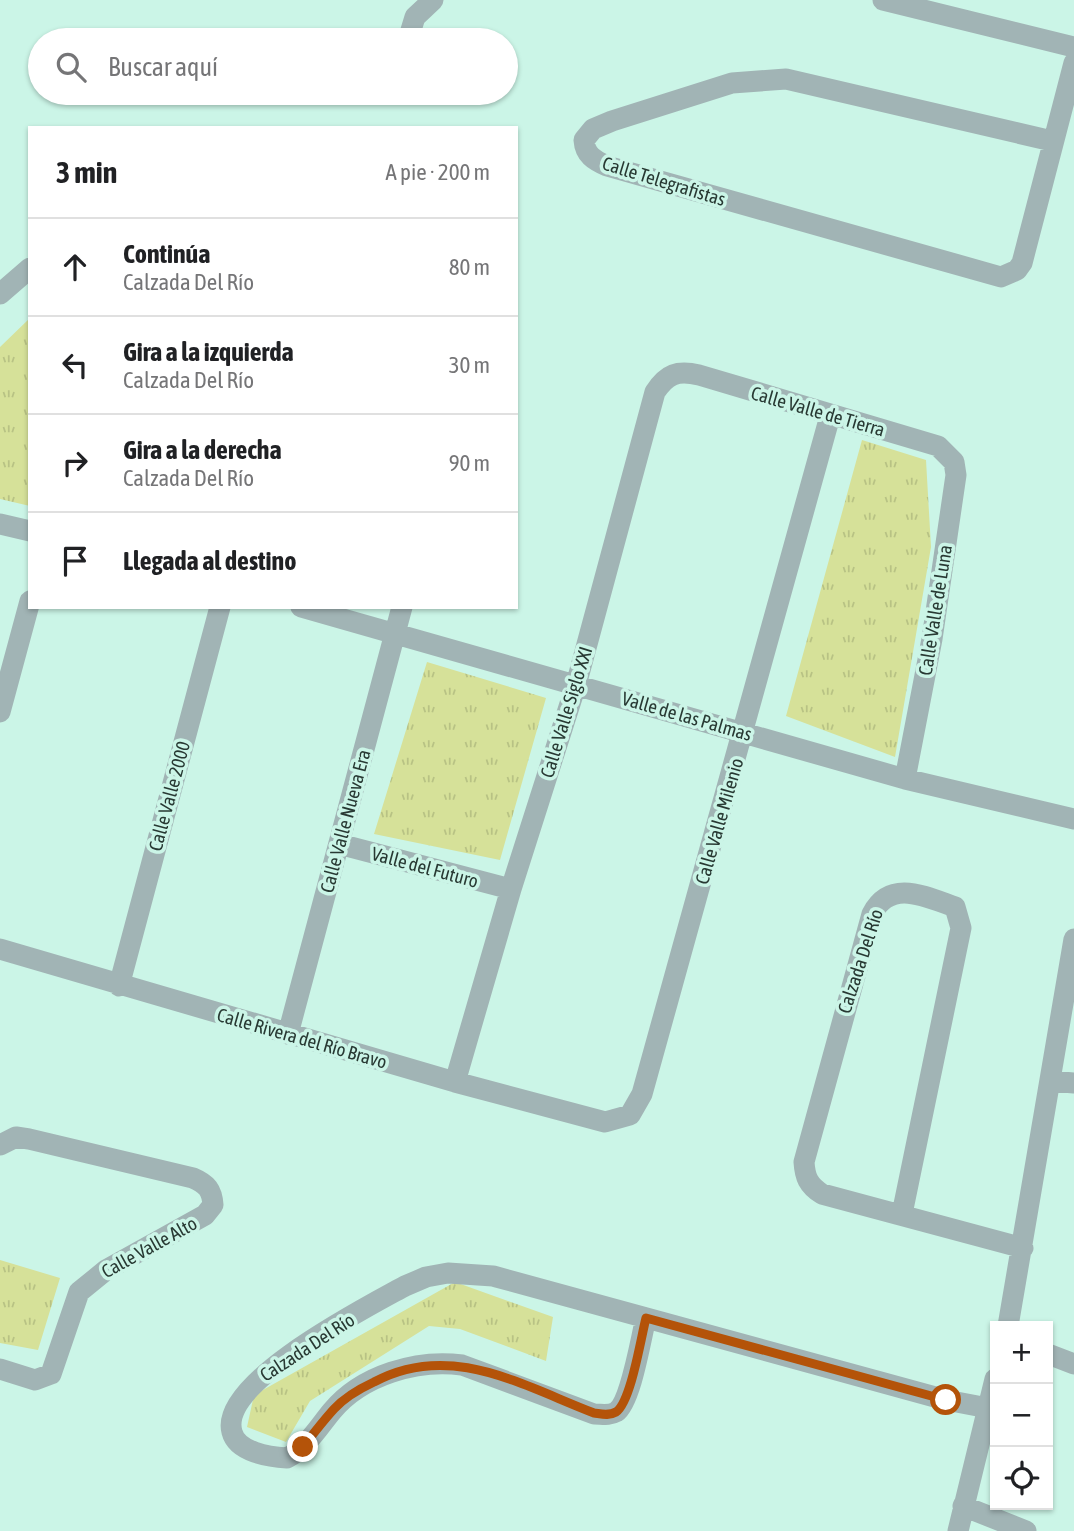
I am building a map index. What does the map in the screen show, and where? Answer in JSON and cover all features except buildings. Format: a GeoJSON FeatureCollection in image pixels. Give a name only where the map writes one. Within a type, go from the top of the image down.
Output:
{"type":"FeatureCollection","features":[{"type":"Feature","properties":{"kind":"street"},"geometry":{"type":"LineString","coordinates":[[412,28],[415,17],[433,0]]}},
{"type":"Feature","properties":{"kind":"street"},"geometry":{"type":"LineString","coordinates":[[883,0],[1074,47]]}},
{"type":"Feature","properties":{"kind":"street","name":"Calle Telegrafistas"},"geometry":{"type":"LineString","coordinates":[[1052,141],[812,83],[758,79],[732,83],[612,121],[593,129],[584,140],[584,149],[593,159],[607,166],[1001,277],[1017,270],[1022,263],[1074,63]]}},
{"type":"Feature","properties":{"kind":"street"},"geometry":{"type":"LineString","coordinates":[[0,294],[28,270]]}},
{"type":"Feature","properties":{"kind":"street","name":"Calle Valle Siglo XXI"},"geometry":{"type":"LineString","coordinates":[[455,1082],[510,889],[576,685],[655,393],[667,376],[677,372],[699,374]]}},
{"type":"Feature","properties":{"kind":"street","name":"Calle Valle de Tierra"},"geometry":{"type":"LineString","coordinates":[[699,374],[830,416],[938,446]]}},
{"type":"Feature","properties":{"kind":"street","name":"Calle Valle Milenio"},"geometry":{"type":"LineString","coordinates":[[605,1122],[630,1115],[642,1094],[830,416]]}},
{"type":"Feature","properties":{"kind":"street","name":"Calle Valle de Luna"},"geometry":{"type":"LineString","coordinates":[[905,779],[932,639],[956,475],[954,462],[938,446]]}},
{"type":"Feature","properties":{"kind":"street"},"geometry":{"type":"LineString","coordinates":[[0,524],[28,531]]}},
{"type":"Feature","properties":{"kind":"street"},"geometry":{"type":"LineString","coordinates":[[0,712],[28,608]]}},
{"type":"Feature","properties":{"kind":"street","name":"Calle Valle 2000"},"geometry":{"type":"LineString","coordinates":[[119,986],[219,609]]}},
{"type":"Feature","properties":{"kind":"street","name":"Valle de las Palmas"},"geometry":{"type":"LineString","coordinates":[[308,609],[905,779],[1074,819]]}},
{"type":"Feature","properties":{"kind":"street","name":"Calle Valle Nueva Era"},"geometry":{"type":"LineString","coordinates":[[288,1034],[401,609]]}},
{"type":"Feature","properties":{"kind":"street","name":"Valle del Futuro"},"geometry":{"type":"LineString","coordinates":[[339,844],[510,889]]}},
{"type":"Feature","properties":{"kind":"street","name":"Calzada Del Río"},"geometry":{"type":"LineString","coordinates":[[902,1214],[961,928],[955,907],[901,892],[884,897],[872,914],[804,1162],[805,1176],[812,1188],[822,1194],[1023,1248]]}},
{"type":"Feature","properties":{"kind":"street"},"geometry":{"type":"LineString","coordinates":[[1009,1321],[1052,1081],[1074,939]]}},
{"type":"Feature","properties":{"kind":"street","name":"Calle Rivera del Río Bravo"},"geometry":{"type":"LineString","coordinates":[[0,950],[455,1082],[605,1122]]}},
{"type":"Feature","properties":{"kind":"street"},"geometry":{"type":"LineString","coordinates":[[1052,1081],[1074,1083]]}},
{"type":"Feature","properties":{"kind":"street","name":"Calle Valle Alto"},"geometry":{"type":"LineString","coordinates":[[0,1145],[16,1137],[104,1155],[193,1178],[204,1183],[212,1193],[213,1205],[205,1215],[106,1270],[79,1292],[55,1368],[44,1379],[35,1380],[0,1369]]}},
{"type":"Feature","properties":{"kind":"street","name":"Calzada Del Río"},"geometry":{"type":"LineString","coordinates":[[646,1318],[629,1388],[622,1407],[615,1413],[594,1413],[462,1365],[420,1364],[391,1373],[353,1393],[334,1408],[303,1447],[287,1458],[244,1448],[232,1434],[229,1418],[238,1400],[271,1368],[377,1302],[426,1277],[449,1273],[493,1276],[946,1400],[988,1408]]}},
{"type":"Feature","properties":{"kind":"street"},"geometry":{"type":"LineString","coordinates":[[1053,1356],[1074,1364]]}},
{"type":"Feature","properties":{"kind":"street"},"geometry":{"type":"LineString","coordinates":[[958,1531],[994,1384]]}},
{"type":"Feature","properties":{"kind":"street"},"geometry":{"type":"LineString","coordinates":[[963,1506],[1026,1531]]}},
{"type":"Feature","properties":{"kind":"green space"},"geometry":{"type":"Polygon","coordinates":[[[28,320],[28,506],[0,499],[0,347],[28,320]]]}},
{"type":"Feature","properties":{"kind":"green space"},"geometry":{"type":"Polygon","coordinates":[[[862,440],[926,460],[931,547],[895,757],[786,716],[862,440]]]}},
{"type":"Feature","properties":{"kind":"green space"},"geometry":{"type":"Polygon","coordinates":[[[427,662],[546,698],[500,860],[374,834],[427,662]]]}},
{"type":"Feature","properties":{"kind":"green space"},"geometry":{"type":"Polygon","coordinates":[[[0,1260],[60,1278],[38,1350],[0,1343],[0,1260]]]}},
{"type":"Feature","properties":{"kind":"green space"},"geometry":{"type":"Polygon","coordinates":[[[455,1282],[553,1317],[546,1361],[460,1329],[429,1326],[310,1401],[286,1442],[247,1427],[254,1395],[455,1282]]]}},
{"type":"Feature","properties":{"kind":"route"},"geometry":{"type":"LineString","coordinates":[[303,1447],[334,1408],[353,1393],[391,1373],[420,1364],[462,1365],[594,1413],[615,1413],[622,1407],[629,1388],[646,1318],[946,1400]]}}]}
